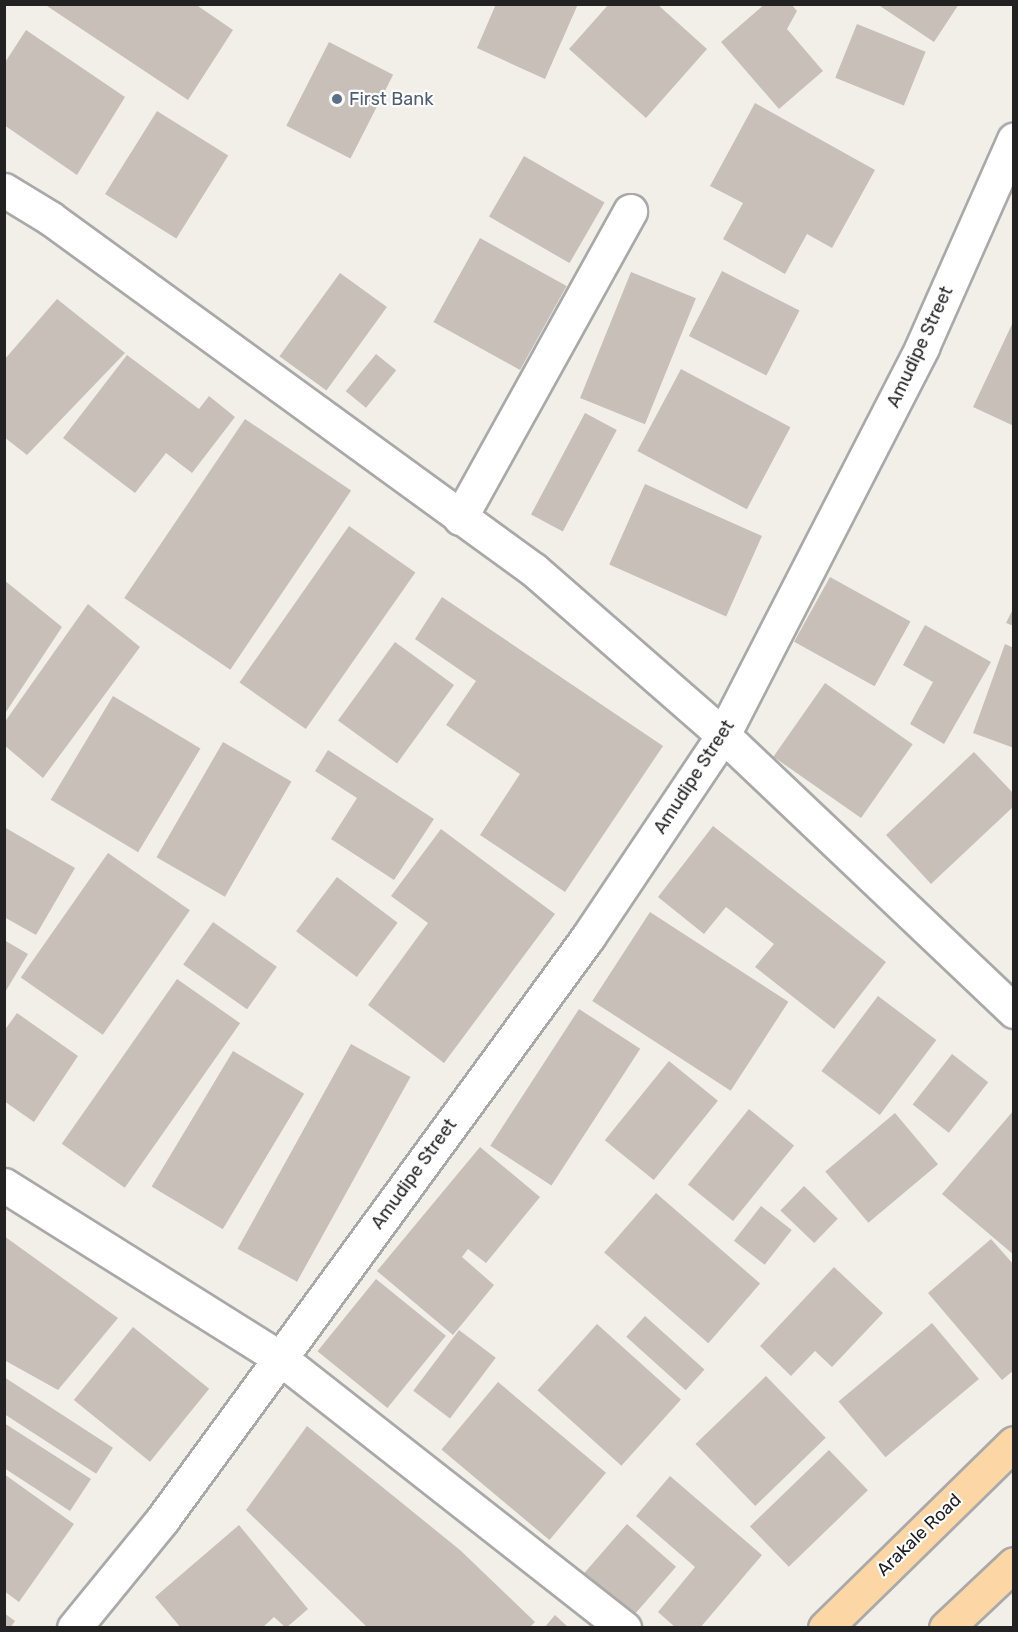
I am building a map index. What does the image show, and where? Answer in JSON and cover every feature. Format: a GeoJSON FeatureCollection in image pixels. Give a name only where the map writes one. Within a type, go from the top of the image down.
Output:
{"type":"FeatureCollection","features":[{"type":"Feature","properties":{"kind":"main road","name":"Arakale Road"},"geometry":{"type":"LineString","coordinates":[[825,1628],[1014,1443]]}},
{"type":"Feature","properties":{"kind":"main road"},"geometry":{"type":"LineString","coordinates":[[946,1628],[1014,1564]]}},
{"type":"Feature","properties":{"kind":"street","name":"Amudipe Street"},"geometry":{"type":"LineString","coordinates":[[74,1628],[162,1520],[588,937],[723,735],[922,347],[1014,139]]}},
{"type":"Feature","properties":{"kind":"street"},"geometry":{"type":"LineString","coordinates":[[4,190],[50,218],[534,570],[723,735],[1014,1011]]}},
{"type":"Feature","properties":{"kind":"street"},"geometry":{"type":"LineString","coordinates":[[460,518],[630,211]]}},
{"type":"Feature","properties":{"kind":"street"},"geometry":{"type":"LineString","coordinates":[[4,1185],[280,1359],[624,1628]]}},
{"type":"Feature","properties":{"kind":"building"},"geometry":{"type":"Polygon","coordinates":[[[44,4],[195,4],[233,30],[188,100],[44,4]]]}},
{"type":"Feature","properties":{"kind":"building"},"geometry":{"type":"Polygon","coordinates":[[[496,4],[578,4],[545,79],[477,48],[496,4]]]}},
{"type":"Feature","properties":{"kind":"building"},"geometry":{"type":"Polygon","coordinates":[[[609,4],[657,4],[707,49],[646,118],[569,49],[609,4]]]}},
{"type":"Feature","properties":{"kind":"building"},"geometry":{"type":"Polygon","coordinates":[[[765,4],[791,4],[797,11],[787,29],[823,71],[779,109],[721,42],[765,4]]]}},
{"type":"Feature","properties":{"kind":"building"},"geometry":{"type":"Polygon","coordinates":[[[877,4],[959,4],[934,42],[877,4]]]}},
{"type":"Feature","properties":{"kind":"building"},"geometry":{"type":"Polygon","coordinates":[[[857,24],[926,52],[904,105],[835,78],[857,24]]]}},
{"type":"Feature","properties":{"kind":"building"},"geometry":{"type":"Polygon","coordinates":[[[26,30],[125,97],[77,175],[4,125],[4,64],[26,30]]]}},
{"type":"Feature","properties":{"kind":"building","name":"First Bank"},"geometry":{"type":"Polygon","coordinates":[[[329,42],[393,75],[350,158],[286,126],[329,42]]]}},
{"type":"Feature","properties":{"kind":"building"},"geometry":{"type":"Polygon","coordinates":[[[755,103],[875,170],[832,248],[807,234],[785,274],[723,239],[743,203],[710,186],[755,103]]]}},
{"type":"Feature","properties":{"kind":"building"},"geometry":{"type":"Polygon","coordinates":[[[157,111],[228,156],[176,239],[105,194],[157,111]]]}},
{"type":"Feature","properties":{"kind":"building"},"geometry":{"type":"Polygon","coordinates":[[[524,156],[605,202],[570,263],[489,217],[524,156]]]}},
{"type":"Feature","properties":{"kind":"building"},"geometry":{"type":"Polygon","coordinates":[[[480,238],[567,286],[520,370],[433,322],[480,238]]]}},
{"type":"Feature","properties":{"kind":"building"},"geometry":{"type":"Polygon","coordinates":[[[722,271],[800,310],[766,376],[689,336],[722,271]]]}},
{"type":"Feature","properties":{"kind":"building"},"geometry":{"type":"Polygon","coordinates":[[[631,272],[696,298],[645,424],[580,398],[631,272]]]}},
{"type":"Feature","properties":{"kind":"building"},"geometry":{"type":"Polygon","coordinates":[[[340,273],[387,307],[326,390],[279,356],[340,273]]]}},
{"type":"Feature","properties":{"kind":"building"},"geometry":{"type":"Polygon","coordinates":[[[57,299],[125,353],[27,455],[4,437],[4,360],[57,299]]]}},
{"type":"Feature","properties":{"kind":"building"},"geometry":{"type":"Polygon","coordinates":[[[1014,320],[1014,426],[973,407],[1014,320]]]}},
{"type":"Feature","properties":{"kind":"building"},"geometry":{"type":"Polygon","coordinates":[[[376,354],[396,370],[366,408],[346,391],[376,354]]]}},
{"type":"Feature","properties":{"kind":"building"},"geometry":{"type":"Polygon","coordinates":[[[127,355],[199,409],[209,396],[235,417],[192,473],[166,453],[135,493],[63,438],[127,355]]]}},
{"type":"Feature","properties":{"kind":"building"},"geometry":{"type":"Polygon","coordinates":[[[681,369],[790,427],[747,509],[637,451],[681,369]]]}},
{"type":"Feature","properties":{"kind":"building"},"geometry":{"type":"Polygon","coordinates":[[[585,413],[617,430],[563,531],[531,515],[585,413]]]}},
{"type":"Feature","properties":{"kind":"building"},"geometry":{"type":"Polygon","coordinates":[[[245,419],[351,491],[230,670],[124,598],[245,419]]]}},
{"type":"Feature","properties":{"kind":"building"},"geometry":{"type":"Polygon","coordinates":[[[645,484],[762,536],[726,616],[609,564],[645,484]]]}},
{"type":"Feature","properties":{"kind":"building"},"geometry":{"type":"Polygon","coordinates":[[[349,526],[415,572],[306,729],[239,682],[349,526]]]}},
{"type":"Feature","properties":{"kind":"building"},"geometry":{"type":"Polygon","coordinates":[[[830,577],[910,622],[875,686],[794,642],[830,577]]]}},
{"type":"Feature","properties":{"kind":"building"},"geometry":{"type":"Polygon","coordinates":[[[4,580],[62,627],[4,715],[4,580]]]}},
{"type":"Feature","properties":{"kind":"building"},"geometry":{"type":"Polygon","coordinates":[[[442,597],[663,746],[565,892],[480,835],[520,774],[446,725],[476,681],[415,639],[442,597]]]}},
{"type":"Feature","properties":{"kind":"building"},"geometry":{"type":"Polygon","coordinates":[[[88,604],[140,647],[43,778],[4,745],[4,723],[88,604]]]}},
{"type":"Feature","properties":{"kind":"building"},"geometry":{"type":"Polygon","coordinates":[[[1014,607],[1014,626],[1006,623],[1014,607]]]}},
{"type":"Feature","properties":{"kind":"building"},"geometry":{"type":"Polygon","coordinates":[[[925,625],[991,662],[944,744],[910,724],[933,682],[903,665],[925,625]]]}},
{"type":"Feature","properties":{"kind":"building"},"geometry":{"type":"Polygon","coordinates":[[[395,642],[454,685],[397,763],[338,720],[395,642]]]}},
{"type":"Feature","properties":{"kind":"building"},"geometry":{"type":"Polygon","coordinates":[[[1005,644],[1014,648],[1014,748],[973,733],[1005,644]]]}},
{"type":"Feature","properties":{"kind":"building"},"geometry":{"type":"Polygon","coordinates":[[[825,683],[913,744],[861,818],[773,757],[825,683]]]}},
{"type":"Feature","properties":{"kind":"building"},"geometry":{"type":"Polygon","coordinates":[[[113,696],[200,749],[138,852],[51,800],[113,696]]]}},
{"type":"Feature","properties":{"kind":"building"},"geometry":{"type":"Polygon","coordinates":[[[223,742],[291,782],[225,897],[156,857],[223,742]]]}},
{"type":"Feature","properties":{"kind":"building"},"geometry":{"type":"Polygon","coordinates":[[[328,750],[434,819],[394,880],[331,839],[357,798],[315,771],[328,750]]]}},
{"type":"Feature","properties":{"kind":"building"},"geometry":{"type":"Polygon","coordinates":[[[974,752],[1014,794],[1014,806],[931,884],[886,835],[974,752]]]}},
{"type":"Feature","properties":{"kind":"building"},"geometry":{"type":"Polygon","coordinates":[[[713,826],[886,962],[834,1029],[755,967],[774,944],[726,907],[704,934],[658,897],[713,826]]]}},
{"type":"Feature","properties":{"kind":"building"},"geometry":{"type":"Polygon","coordinates":[[[4,827],[75,868],[36,935],[4,917],[4,827]]]}},
{"type":"Feature","properties":{"kind":"building"},"geometry":{"type":"Polygon","coordinates":[[[441,829],[555,914],[444,1063],[368,1005],[428,923],[391,896],[441,829]]]}},
{"type":"Feature","properties":{"kind":"building"},"geometry":{"type":"Polygon","coordinates":[[[108,853],[190,910],[103,1035],[21,978],[108,853]]]}},
{"type":"Feature","properties":{"kind":"building"},"geometry":{"type":"Polygon","coordinates":[[[337,877],[398,923],[357,977],[296,931],[337,877]]]}},
{"type":"Feature","properties":{"kind":"building"},"geometry":{"type":"Polygon","coordinates":[[[650,912],[788,1002],[731,1091],[592,1001],[650,912]]]}},
{"type":"Feature","properties":{"kind":"building"},"geometry":{"type":"Polygon","coordinates":[[[213,922],[277,967],[247,1009],[183,965],[213,922]]]}},
{"type":"Feature","properties":{"kind":"building"},"geometry":{"type":"Polygon","coordinates":[[[4,940],[28,954],[4,994],[4,940]]]}},
{"type":"Feature","properties":{"kind":"building"},"geometry":{"type":"Polygon","coordinates":[[[177,979],[240,1023],[125,1188],[62,1144],[177,979]]]}},
{"type":"Feature","properties":{"kind":"building"},"geometry":{"type":"Polygon","coordinates":[[[878,996],[936,1040],[880,1115],[821,1071],[878,996]]]}},
{"type":"Feature","properties":{"kind":"building"},"geometry":{"type":"Polygon","coordinates":[[[579,1009],[640,1049],[551,1185],[490,1146],[579,1009]]]}},
{"type":"Feature","properties":{"kind":"building"},"geometry":{"type":"Polygon","coordinates":[[[17,1013],[78,1056],[34,1122],[4,1101],[4,1031],[17,1013]]]}},
{"type":"Feature","properties":{"kind":"building"},"geometry":{"type":"Polygon","coordinates":[[[351,1044],[410,1077],[297,1282],[238,1249],[351,1044]]]}},
{"type":"Feature","properties":{"kind":"building"},"geometry":{"type":"Polygon","coordinates":[[[233,1051],[304,1094],[223,1229],[152,1186],[233,1051]]]}},
{"type":"Feature","properties":{"kind":"building"},"geometry":{"type":"Polygon","coordinates":[[[952,1054],[988,1082],[949,1133],[913,1104],[952,1054]]]}},
{"type":"Feature","properties":{"kind":"building"},"geometry":{"type":"Polygon","coordinates":[[[669,1061],[718,1101],[654,1180],[605,1140],[669,1061]]]}},
{"type":"Feature","properties":{"kind":"building"},"geometry":{"type":"Polygon","coordinates":[[[749,1109],[794,1146],[733,1221],[688,1184],[749,1109]]]}},
{"type":"Feature","properties":{"kind":"building"},"geometry":{"type":"Polygon","coordinates":[[[1014,1110],[1014,1255],[942,1194],[1014,1110]]]}},
{"type":"Feature","properties":{"kind":"building"},"geometry":{"type":"Polygon","coordinates":[[[895,1113],[938,1164],[868,1223],[825,1171],[895,1113]]]}},
{"type":"Feature","properties":{"kind":"building"},"geometry":{"type":"Polygon","coordinates":[[[480,1147],[540,1197],[486,1263],[468,1249],[462,1257],[494,1285],[453,1335],[377,1271],[480,1147]]]}},
{"type":"Feature","properties":{"kind":"building"},"geometry":{"type":"Polygon","coordinates":[[[804,1186],[838,1219],[814,1243],[780,1210],[804,1186]]]}},
{"type":"Feature","properties":{"kind":"building"},"geometry":{"type":"Polygon","coordinates":[[[656,1193],[760,1284],[708,1343],[604,1253],[656,1193]]]}},
{"type":"Feature","properties":{"kind":"building"},"geometry":{"type":"Polygon","coordinates":[[[761,1206],[792,1230],[765,1265],[734,1241],[761,1206]]]}},
{"type":"Feature","properties":{"kind":"building"},"geometry":{"type":"Polygon","coordinates":[[[4,1236],[118,1318],[58,1390],[4,1360],[4,1236]]]}},
{"type":"Feature","properties":{"kind":"building"},"geometry":{"type":"Polygon","coordinates":[[[991,1239],[1014,1265],[1014,1370],[1002,1380],[928,1293],[991,1239]]]}},
{"type":"Feature","properties":{"kind":"building"},"geometry":{"type":"Polygon","coordinates":[[[834,1267],[883,1313],[832,1367],[815,1351],[791,1376],[760,1346],[834,1267]]]}},
{"type":"Feature","properties":{"kind":"building"},"geometry":{"type":"Polygon","coordinates":[[[376,1279],[446,1336],[387,1408],[317,1351],[376,1279]]]}},
{"type":"Feature","properties":{"kind":"building"},"geometry":{"type":"Polygon","coordinates":[[[645,1316],[704,1370],[686,1390],[626,1337],[645,1316]]]}},
{"type":"Feature","properties":{"kind":"building"},"geometry":{"type":"Polygon","coordinates":[[[932,1323],[979,1379],[885,1457],[839,1401],[932,1323]]]}},
{"type":"Feature","properties":{"kind":"building"},"geometry":{"type":"Polygon","coordinates":[[[597,1324],[681,1400],[621,1466],[537,1390],[597,1324]]]}},
{"type":"Feature","properties":{"kind":"building"},"geometry":{"type":"Polygon","coordinates":[[[133,1327],[209,1389],[150,1462],[74,1400],[133,1327]]]}},
{"type":"Feature","properties":{"kind":"building"},"geometry":{"type":"Polygon","coordinates":[[[459,1330],[496,1358],[450,1418],[413,1391],[459,1330]]]}},
{"type":"Feature","properties":{"kind":"building"},"geometry":{"type":"Polygon","coordinates":[[[766,1376],[826,1438],[755,1506],[696,1444],[766,1376]]]}},
{"type":"Feature","properties":{"kind":"building"},"geometry":{"type":"Polygon","coordinates":[[[4,1377],[113,1448],[96,1474],[4,1414],[4,1377]]]}},
{"type":"Feature","properties":{"kind":"building"},"geometry":{"type":"Polygon","coordinates":[[[498,1382],[606,1473],[549,1540],[441,1449],[498,1382]]]}},
{"type":"Feature","properties":{"kind":"building"},"geometry":{"type":"Polygon","coordinates":[[[4,1423],[91,1479],[70,1511],[4,1468],[4,1423]]]}},
{"type":"Feature","properties":{"kind":"building"},"geometry":{"type":"Polygon","coordinates":[[[307,1426],[460,1550],[535,1622],[529,1628],[368,1628],[246,1510],[307,1426]]]}},
{"type":"Feature","properties":{"kind":"building"},"geometry":{"type":"Polygon","coordinates":[[[829,1450],[868,1490],[789,1567],[750,1526],[829,1450]]]}},
{"type":"Feature","properties":{"kind":"building"},"geometry":{"type":"Polygon","coordinates":[[[4,1474],[74,1524],[19,1602],[4,1591],[4,1474]]]}},
{"type":"Feature","properties":{"kind":"building"},"geometry":{"type":"Polygon","coordinates":[[[670,1476],[762,1555],[700,1628],[676,1628],[658,1612],[695,1567],[636,1516],[670,1476]]]}},
{"type":"Feature","properties":{"kind":"building"},"geometry":{"type":"Polygon","coordinates":[[[627,1524],[676,1567],[628,1622],[579,1579],[627,1524]]]}},
{"type":"Feature","properties":{"kind":"building"},"geometry":{"type":"Polygon","coordinates":[[[239,1525],[308,1609],[286,1628],[274,1617],[262,1628],[181,1628],[155,1597],[239,1525]]]}},
{"type":"Feature","properties":{"kind":"building"},"geometry":{"type":"Polygon","coordinates":[[[4,1613],[15,1621],[10,1628],[4,1628],[4,1613]]]}},
{"type":"Feature","properties":{"kind":"building"},"geometry":{"type":"Polygon","coordinates":[[[555,1615],[569,1628],[544,1628],[555,1615]]]}},
{"type":"Feature","properties":{"kind":"place","name":"First Bank"},"geometry":{"type":"Point","coordinates":[337,99]}}]}
